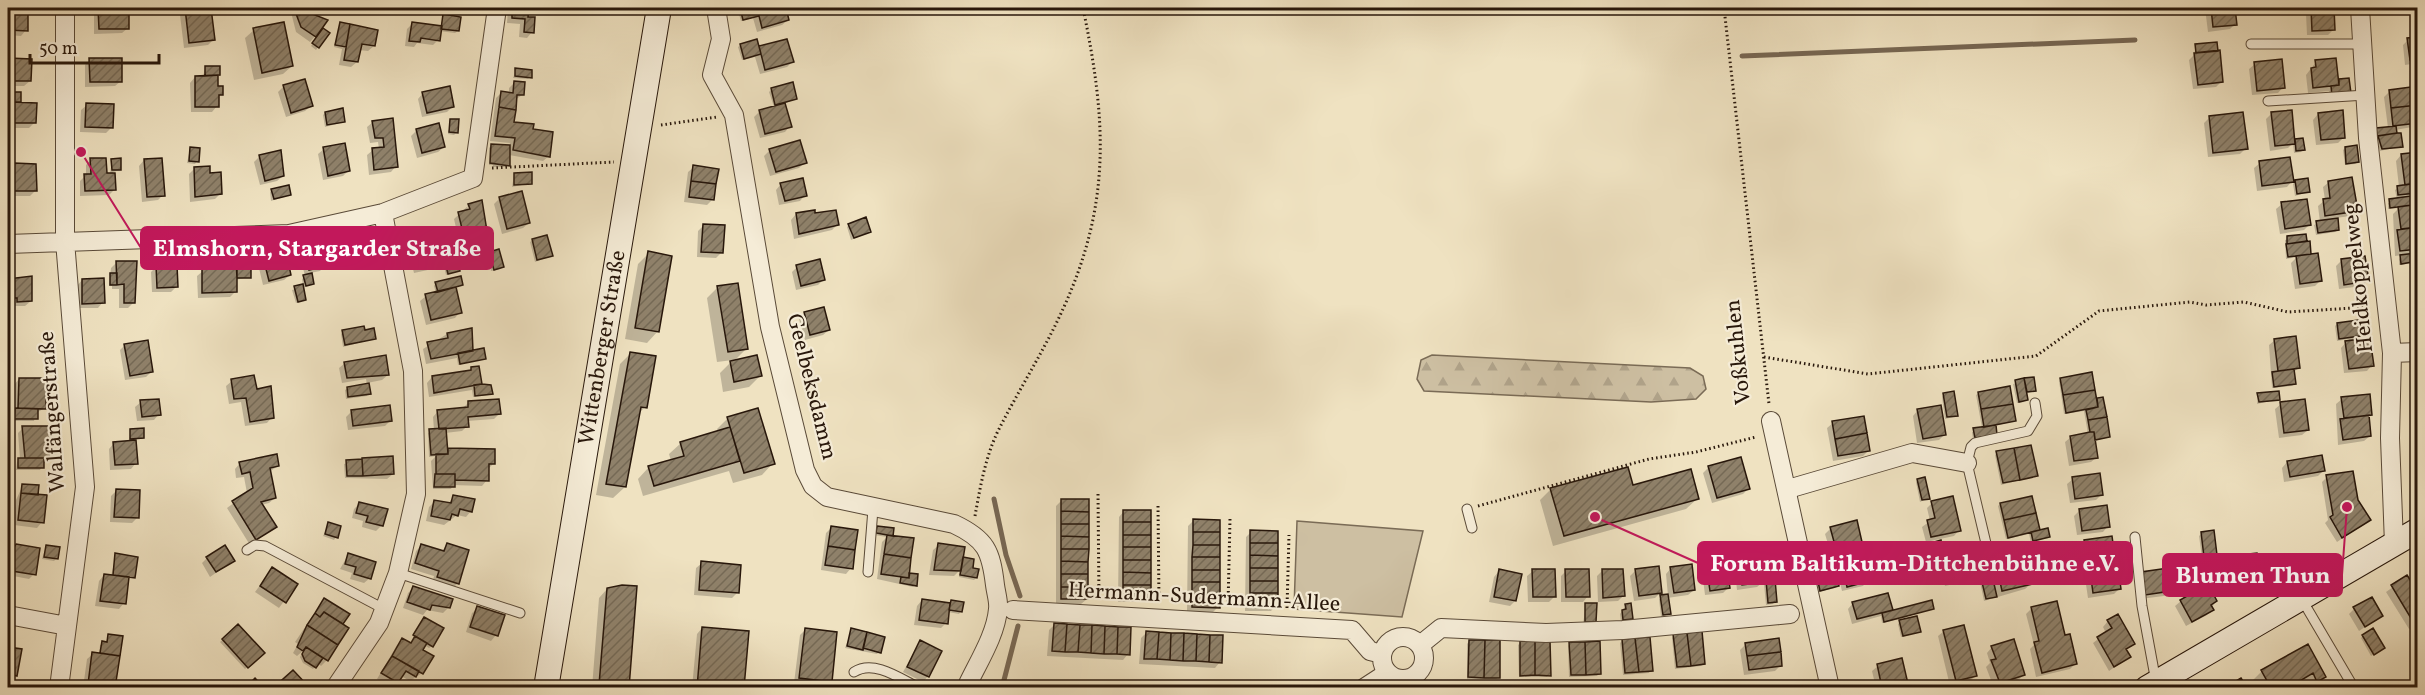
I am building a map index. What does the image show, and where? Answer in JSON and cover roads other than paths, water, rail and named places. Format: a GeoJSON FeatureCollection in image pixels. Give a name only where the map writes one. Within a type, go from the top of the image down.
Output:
{"type":"FeatureCollection","features":[{"type":"Feature","properties":{"kind":"main road","name":"Wittenberger Straße"},"geometry":{"type":"LineString","coordinates":[[546,687],[659,8]]}},
{"type":"Feature","properties":{"kind":"main road"},"geometry":{"type":"LineString","coordinates":[[2151,685],[2418,530]]}},
{"type":"Feature","properties":{"kind":"street","name":"Walfängerstraße"},"geometry":{"type":"LineString","coordinates":[[59,687],[85,487],[65,241],[65,8]]}},
{"type":"Feature","properties":{"kind":"street"},"geometry":{"type":"LineString","coordinates":[[8,244],[289,234],[383,213],[474,174],[497,8]]}},
{"type":"Feature","properties":{"kind":"street","name":"Geelbeksdamm"},"geometry":{"type":"LineString","coordinates":[[716,8],[721,39],[712,75],[734,115],[770,327],[805,470],[813,486],[827,497],[873,509],[936,519],[973,533],[985,545],[992,564],[998,609],[988,641],[966,687]]}},
{"type":"Feature","properties":{"kind":"street","name":"Heidkoppelweg"},"geometry":{"type":"LineString","coordinates":[[2360,8],[2366,95],[2392,353],[2390,438],[2394,544]]}},
{"type":"Feature","properties":{"kind":"street"},"geometry":{"type":"LineString","coordinates":[[335,687],[379,623],[398,573],[416,494],[413,371],[383,213]]}},
{"type":"Feature","properties":{"kind":"street"},"geometry":{"type":"LineString","coordinates":[[2392,353],[2418,352]]}},
{"type":"Feature","properties":{"kind":"street"},"geometry":{"type":"LineString","coordinates":[[1773,427],[1830,687]]}},
{"type":"Feature","properties":{"kind":"street"},"geometry":{"type":"LineString","coordinates":[[1788,489],[1912,453],[1967,463]]}},
{"type":"Feature","properties":{"kind":"street","name":"Hermann-Sudermann-Allee"},"geometry":{"type":"LineString","coordinates":[[1013,610],[1352,630],[1370,651],[1382,654]]}},
{"type":"Feature","properties":{"kind":"street"},"geometry":{"type":"LineString","coordinates":[[1420,645],[1442,628],[1557,633],[1623,630],[1790,614]]}},
{"type":"Feature","properties":{"kind":"street"},"geometry":{"type":"LineString","coordinates":[[8,615],[67,626]]}},
{"type":"Feature","properties":{"kind":"street"},"geometry":{"type":"LineString","coordinates":[[1409,637],[1420,645],[1425,657],[1417,675],[1405,680],[1387,673],[1382,664],[1382,654],[1385,647],[1395,638],[1409,637]]}},
{"type":"Feature","properties":{"kind":"street"},"geometry":{"type":"LineString","coordinates":[[1364,687],[1387,673]]}},
{"type":"Feature","properties":{"kind":"lane"},"geometry":{"type":"LineString","coordinates":[[2251,44],[2362,44]]}},
{"type":"Feature","properties":{"kind":"lane"},"geometry":{"type":"LineString","coordinates":[[2268,102],[2366,95]]}},
{"type":"Feature","properties":{"kind":"lane"},"geometry":{"type":"LineString","coordinates":[[1989,556],[1967,463],[1971,447],[1975,443],[2028,431],[2037,416],[2035,403]]}},
{"type":"Feature","properties":{"kind":"lane"},"geometry":{"type":"LineString","coordinates":[[868,572],[873,509]]}},
{"type":"Feature","properties":{"kind":"lane"},"geometry":{"type":"LineString","coordinates":[[1467,509],[1472,528]]}},
{"type":"Feature","properties":{"kind":"lane"},"geometry":{"type":"LineString","coordinates":[[2135,537],[2151,685]]}},
{"type":"Feature","properties":{"kind":"lane"},"geometry":{"type":"LineString","coordinates":[[247,550],[255,544],[265,546],[384,609]]}},
{"type":"Feature","properties":{"kind":"lane"},"geometry":{"type":"LineString","coordinates":[[398,573],[520,614]]}},
{"type":"Feature","properties":{"kind":"lane"},"geometry":{"type":"LineString","coordinates":[[2301,598],[2354,687]]}},
{"type":"Feature","properties":{"kind":"lane"},"geometry":{"type":"LineString","coordinates":[[854,672],[868,667],[882,670],[919,687]]}},
{"type":"Feature","properties":{"kind":"waterway"},"geometry":{"type":"LineString","coordinates":[[1742,56],[2135,40]]}},
{"type":"Feature","properties":{"kind":"waterway"},"geometry":{"type":"LineString","coordinates":[[994,499],[1006,555],[1020,596]]}},
{"type":"Feature","properties":{"kind":"waterway"},"geometry":{"type":"LineString","coordinates":[[1018,626],[1003,684],[1067,688]]}},
{"type":"Feature","properties":{"kind":"place","name":"Elmshorn, Stargarder Straße"},"geometry":{"type":"Point","coordinates":[81,152]}},
{"type":"Feature","properties":{"kind":"place","name":"Blumen Thun"},"geometry":{"type":"Point","coordinates":[2347,507]}},
{"type":"Feature","properties":{"kind":"place","name":"Forum Baltikum-Dittchenbühne e.V."},"geometry":{"type":"Point","coordinates":[1595,517]}}]}
